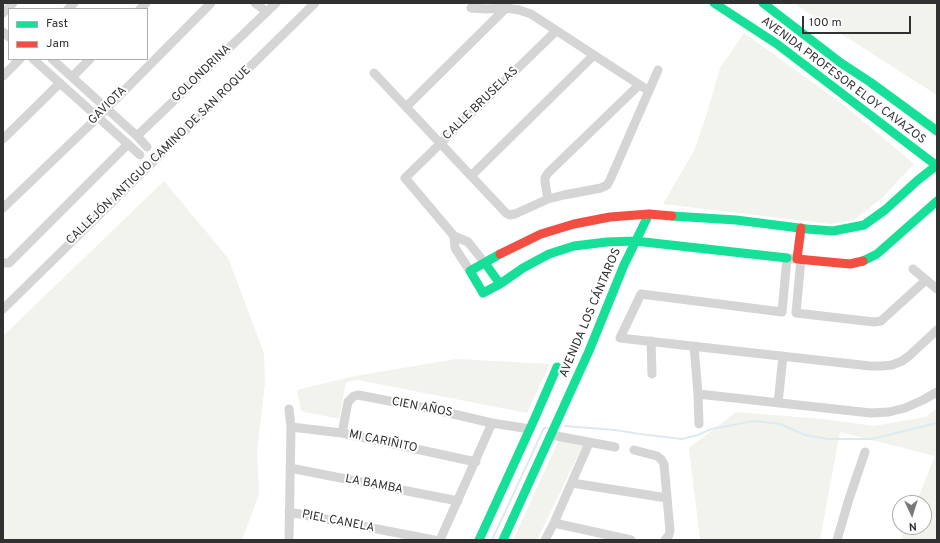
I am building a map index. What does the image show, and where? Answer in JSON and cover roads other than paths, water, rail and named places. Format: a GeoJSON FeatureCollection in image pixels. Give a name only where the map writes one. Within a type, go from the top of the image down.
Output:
{"type":"FeatureCollection","features":[{"type":"Feature","properties":{"kind":"street","name":"GAVIOTA"},"geometry":{"type":"LineString","coordinates":[[3,208],[98,117],[211,3]]}},
{"type":"Feature","properties":{"kind":"street"},"geometry":{"type":"LineString","coordinates":[[255,3],[267,12]]}},
{"type":"Feature","properties":{"kind":"street","name":"GOLONDRINA"},"geometry":{"type":"LineString","coordinates":[[137,136],[276,3]]}},
{"type":"Feature","properties":{"kind":"street","name":"CALLEJÓN ANTIGUO CAMINO DE SAN ROQUE"},"geometry":{"type":"LineString","coordinates":[[3,309],[315,3]]}},
{"type":"Feature","properties":{"kind":"street","name":"AVENIDA PROFESOR ELOY CAVAZOS"},"geometry":{"type":"LineString","coordinates":[[714,3],[777,44],[937,165]]}},
{"type":"Feature","properties":{"kind":"street","name":"AVENIDA PROFESOR ELOY CAVAZOS"},"geometry":{"type":"LineString","coordinates":[[763,3],[841,63],[870,82],[937,131]]}},
{"type":"Feature","properties":{"kind":"street"},"geometry":{"type":"LineString","coordinates":[[471,8],[506,8],[531,14],[649,91]]}},
{"type":"Feature","properties":{"kind":"street"},"geometry":{"type":"LineString","coordinates":[[406,107],[506,8]]}},
{"type":"Feature","properties":{"kind":"street","name":"CALLE BRUSELAS"},"geometry":{"type":"LineString","coordinates":[[454,236],[405,178],[556,31]]}},
{"type":"Feature","properties":{"kind":"street"},"geometry":{"type":"LineString","coordinates":[[471,176],[594,55]]}},
{"type":"Feature","properties":{"kind":"street"},"geometry":{"type":"LineString","coordinates":[[3,76],[19,60]]}},
{"type":"Feature","properties":{"kind":"street"},"geometry":{"type":"LineString","coordinates":[[34,60],[140,155]]}},
{"type":"Feature","properties":{"kind":"street"},"geometry":{"type":"LineString","coordinates":[[53,60],[137,136],[147,147]]}},
{"type":"Feature","properties":{"kind":"street"},"geometry":{"type":"LineString","coordinates":[[72,77],[89,60]]}},
{"type":"Feature","properties":{"kind":"street"},"geometry":{"type":"LineString","coordinates":[[374,72],[440,144],[506,213],[510,215],[548,199],[601,188],[607,185],[658,70]]}},
{"type":"Feature","properties":{"kind":"street"},"geometry":{"type":"LineString","coordinates":[[3,139],[60,83]]}},
{"type":"Feature","properties":{"kind":"street"},"geometry":{"type":"LineString","coordinates":[[548,199],[545,178],[548,173],[640,85]]}},
{"type":"Feature","properties":{"kind":"street"},"geometry":{"type":"LineString","coordinates":[[3,263],[9,263],[128,144]]}},
{"type":"Feature","properties":{"kind":"street"},"geometry":{"type":"LineString","coordinates":[[470,271],[541,234],[574,224],[610,217],[649,214],[736,220],[833,231],[864,225],[885,210],[937,165]]}},
{"type":"Feature","properties":{"kind":"street"},"geometry":{"type":"LineString","coordinates":[[454,236],[456,248],[483,293],[549,254],[574,246],[606,242],[635,241],[850,264],[863,261],[877,254],[937,201]]}},
{"type":"Feature","properties":{"kind":"street","name":"AVENIDA LOS CÁNTAROS"},"geometry":{"type":"LineString","coordinates":[[479,540],[530,429],[545,421],[589,351],[624,265],[649,214]]}},
{"type":"Feature","properties":{"kind":"street"},"geometry":{"type":"LineString","coordinates":[[796,313],[801,228]]}},
{"type":"Feature","properties":{"kind":"street"},"geometry":{"type":"LineString","coordinates":[[454,236],[468,242],[500,284]]}},
{"type":"Feature","properties":{"kind":"street"},"geometry":{"type":"LineString","coordinates":[[782,312],[787,258]]}},
{"type":"Feature","properties":{"kind":"street"},"geometry":{"type":"LineString","coordinates":[[913,269],[937,289]]}},
{"type":"Feature","properties":{"kind":"street"},"geometry":{"type":"LineString","coordinates":[[926,280],[881,321],[874,322],[641,294],[620,338],[870,366],[882,366],[902,361],[937,330]]}},
{"type":"Feature","properties":{"kind":"street"},"geometry":{"type":"LineString","coordinates":[[651,341],[652,374]]}},
{"type":"Feature","properties":{"kind":"street"},"geometry":{"type":"LineString","coordinates":[[694,346],[699,424]]}},
{"type":"Feature","properties":{"kind":"street"},"geometry":{"type":"LineString","coordinates":[[778,403],[783,356]]}},
{"type":"Feature","properties":{"kind":"street","name":"AVENIDA LOS CÁNTAROS"},"geometry":{"type":"LineString","coordinates":[[503,540],[551,435],[545,421],[557,367]]}},
{"type":"Feature","properties":{"kind":"street"},"geometry":{"type":"LineString","coordinates":[[698,394],[871,413],[889,412],[905,408],[937,392]]}},
{"type":"Feature","properties":{"kind":"street","name":"CIEN AÑOS"},"geometry":{"type":"LineString","coordinates":[[342,433],[348,402],[354,396],[358,395],[436,410],[492,423],[530,429]]}},
{"type":"Feature","properties":{"kind":"street"},"geometry":{"type":"LineString","coordinates":[[289,409],[291,427],[289,540]]}},
{"type":"Feature","properties":{"kind":"street"},"geometry":{"type":"LineString","coordinates":[[440,540],[476,462],[492,423]]}},
{"type":"Feature","properties":{"kind":"street","name":"MI CARIÑITO"},"geometry":{"type":"LineString","coordinates":[[291,427],[342,433],[476,462]]}},
{"type":"Feature","properties":{"kind":"street"},"geometry":{"type":"LineString","coordinates":[[551,435],[615,447]]}},
{"type":"Feature","properties":{"kind":"street"},"geometry":{"type":"LineString","coordinates":[[545,540],[589,443]]}},
{"type":"Feature","properties":{"kind":"street"},"geometry":{"type":"LineString","coordinates":[[634,450],[657,456],[664,464],[670,531],[665,540]]}},
{"type":"Feature","properties":{"kind":"street"},"geometry":{"type":"LineString","coordinates":[[837,540],[865,452]]}},
{"type":"Feature","properties":{"kind":"street","name":"LA BAMBA"},"geometry":{"type":"LineString","coordinates":[[290,468],[458,501]]}},
{"type":"Feature","properties":{"kind":"street"},"geometry":{"type":"LineString","coordinates":[[572,483],[667,498]]}},
{"type":"Feature","properties":{"kind":"street","name":"PIEL CANELA"},"geometry":{"type":"LineString","coordinates":[[289,512],[434,540]]}},
{"type":"Feature","properties":{"kind":"street"},"geometry":{"type":"LineString","coordinates":[[554,523],[631,540]]}},
{"type":"Feature","properties":{"kind":"waterway"},"geometry":{"type":"LineString","coordinates":[[565,426],[615,430],[682,439],[698,435],[711,429],[754,421],[780,424],[805,435],[828,439],[872,439],[937,423]]}},
{"type":"Feature","properties":{"kind":"waterway"},"geometry":{"type":"LineString","coordinates":[[492,540],[544,428],[547,428]]}}]}
